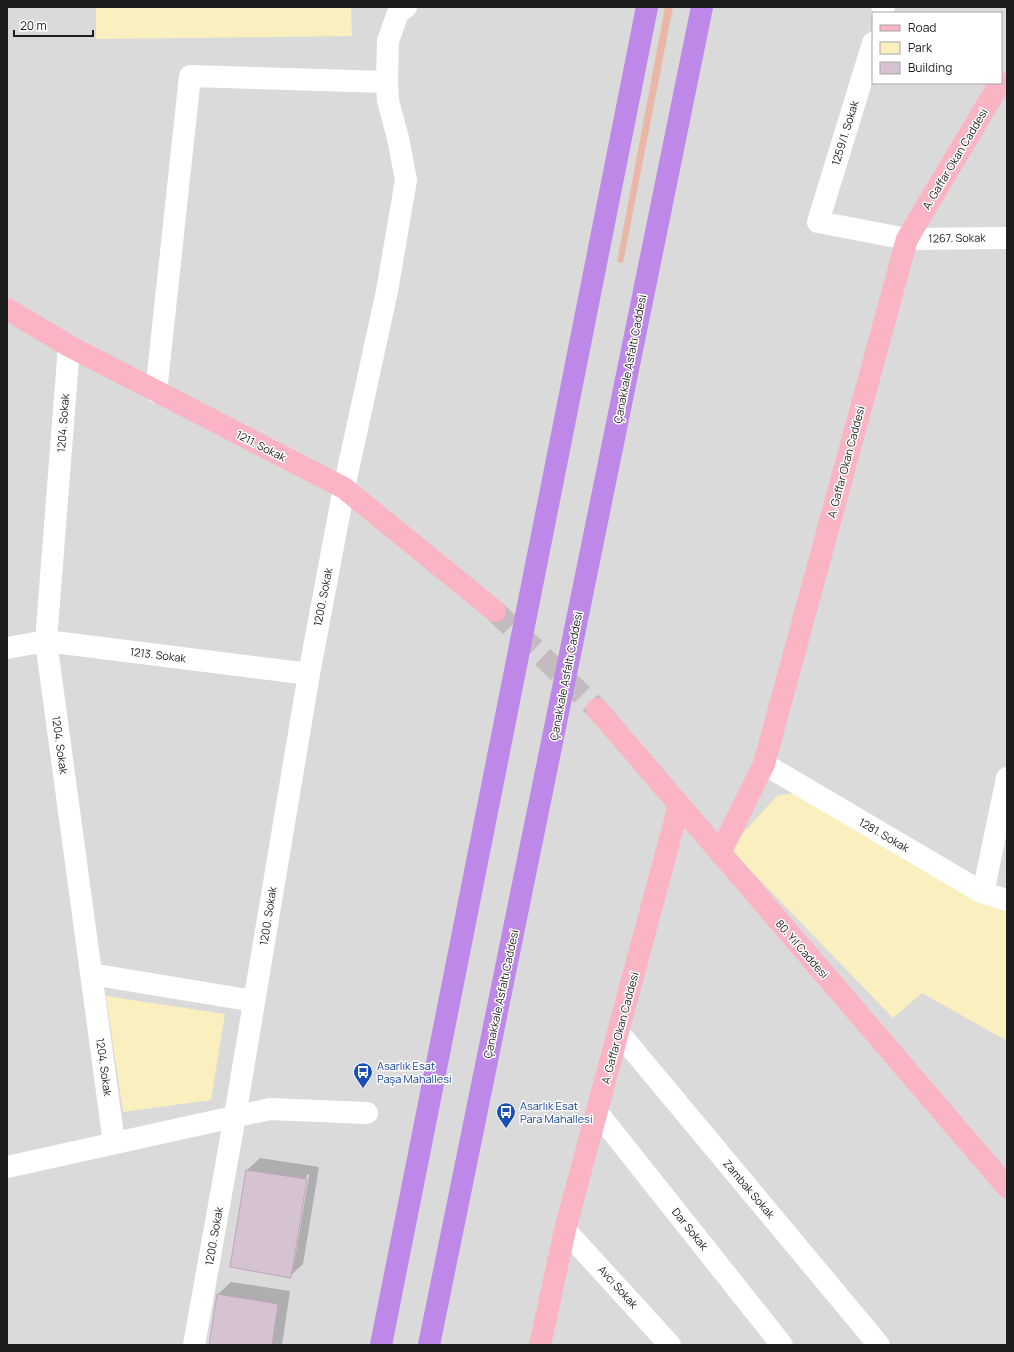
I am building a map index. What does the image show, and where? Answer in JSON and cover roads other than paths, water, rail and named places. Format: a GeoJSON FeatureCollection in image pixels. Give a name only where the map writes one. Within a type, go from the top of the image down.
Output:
{"type":"FeatureCollection","features":[{"type":"Feature","properties":{"kind":"highway"},"geometry":{"type":"LineString","coordinates":[[381,1345],[646,7]]}},
{"type":"Feature","properties":{"kind":"highway","name":"Çanakkale Asfaltı Caddesi"},"geometry":{"type":"LineString","coordinates":[[429,1345],[702,7]]}},
{"type":"Feature","properties":{"kind":"street","name":"1200. Sokak"},"geometry":{"type":"LineString","coordinates":[[194,1345],[235,1116],[309,674],[344,488],[387,291],[406,180],[398,138],[388,101],[387,82],[388,41],[398,12],[406,7]]}},
{"type":"Feature","properties":{"kind":"street","name":"1259/1. Sokak"},"geometry":{"type":"LineString","coordinates":[[818,222],[872,46]]}},
{"type":"Feature","properties":{"kind":"street","name":"A. Gaffar Okan Caddesi"},"geometry":{"type":"LineString","coordinates":[[1002,80],[1007,71]]}},
{"type":"Feature","properties":{"kind":"street"},"geometry":{"type":"LineString","coordinates":[[156,392],[190,76],[387,82]]}},
{"type":"Feature","properties":{"kind":"street","name":"A. Gaffar Okan Caddesi"},"geometry":{"type":"LineString","coordinates":[[720,853],[764,764],[907,239],[1000,84]]}},
{"type":"Feature","properties":{"kind":"street","name":"1267. Sokak"},"geometry":{"type":"LineString","coordinates":[[818,222],[907,239],[1007,238]]}},
{"type":"Feature","properties":{"kind":"street","name":"1211. Sokak"},"geometry":{"type":"LineString","coordinates":[[7,309],[69,346],[344,488],[495,611]]}},
{"type":"Feature","properties":{"kind":"street","name":"1204. Sokak"},"geometry":{"type":"LineString","coordinates":[[69,346],[46,641],[114,1143]]}},
{"type":"Feature","properties":{"kind":"street","name":"1213. Sokak"},"geometry":{"type":"LineString","coordinates":[[7,648],[46,641],[309,674]]}},
{"type":"Feature","properties":{"kind":"street","name":"80. Yıl Caddesi"},"geometry":{"type":"LineString","coordinates":[[597,709],[1007,1187]]}},
{"type":"Feature","properties":{"kind":"street","name":"1281. Sokak"},"geometry":{"type":"LineString","coordinates":[[764,764],[983,893],[1007,900]]}},
{"type":"Feature","properties":{"kind":"street"},"geometry":{"type":"LineString","coordinates":[[983,893],[1007,778]]}},
{"type":"Feature","properties":{"kind":"street","name":"A. Gaffar Okan Caddesi"},"geometry":{"type":"LineString","coordinates":[[540,1345],[565,1230],[679,805]]}},
{"type":"Feature","properties":{"kind":"street"},"geometry":{"type":"LineString","coordinates":[[91,974],[254,1001]]}},
{"type":"Feature","properties":{"kind":"street","name":"Zambak Sokak"},"geometry":{"type":"LineString","coordinates":[[619,1033],[879,1345]]}},
{"type":"Feature","properties":{"kind":"street"},"geometry":{"type":"LineString","coordinates":[[7,1167],[270,1109],[367,1113]]}},
{"type":"Feature","properties":{"kind":"street","name":"Dar Sokak"},"geometry":{"type":"LineString","coordinates":[[597,1112],[782,1345]]}},
{"type":"Feature","properties":{"kind":"street","name":"Avcı Sokak"},"geometry":{"type":"LineString","coordinates":[[565,1230],[670,1345]]}},
{"type":"Feature","properties":{"kind":"tunnel"},"geometry":{"type":"LineString","coordinates":[[495,611],[597,709]]}},
{"type":"Feature","properties":{"kind":"place","name":"Asarlık Esat Paşa Mahallesi"},"geometry":{"type":"Point","coordinates":[363,1089]}},
{"type":"Feature","properties":{"kind":"place","name":"Asarlık Esat Para Mahallesi"},"geometry":{"type":"Point","coordinates":[506,1129]}}]}
